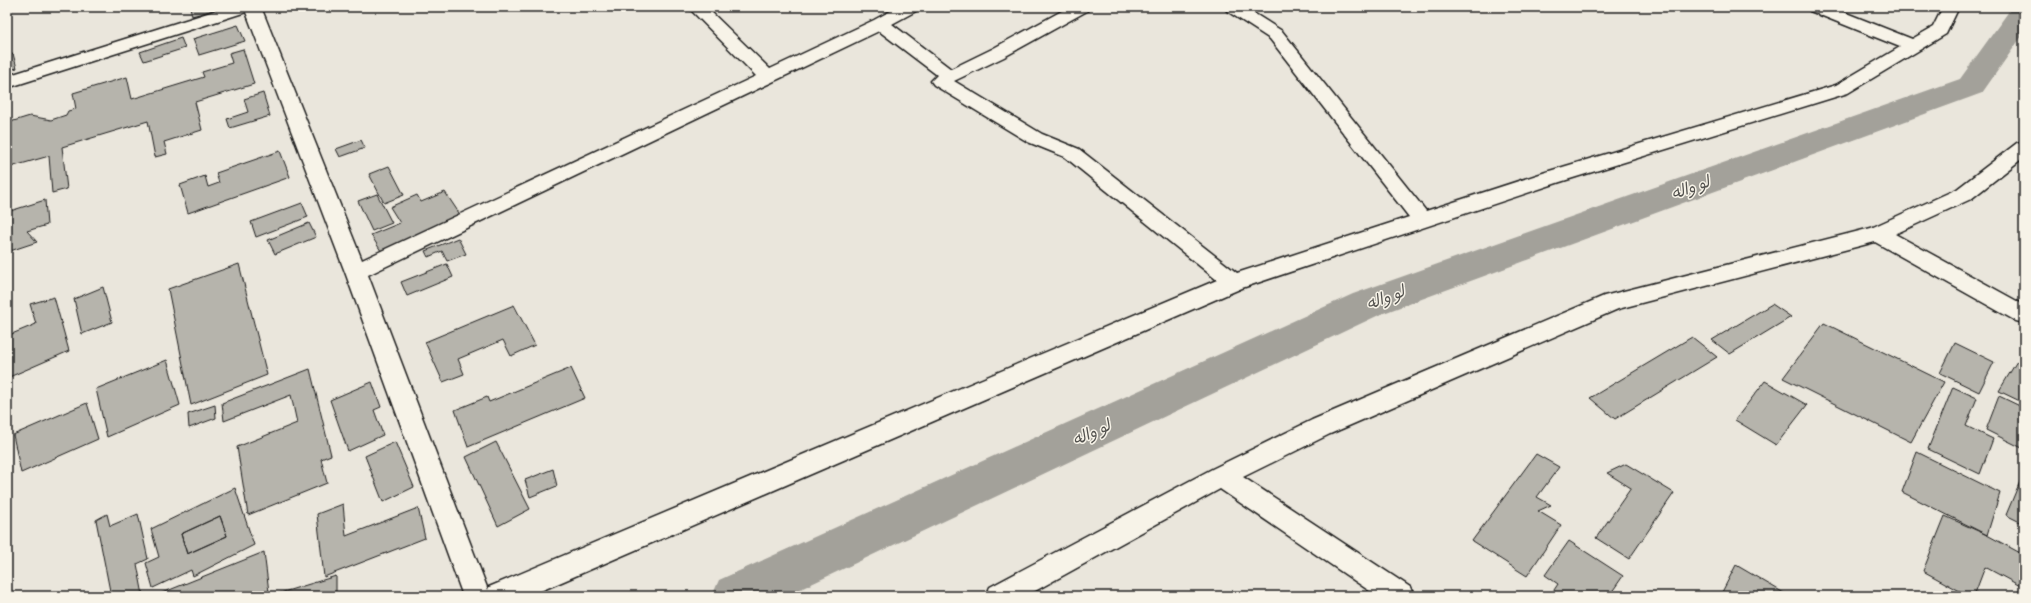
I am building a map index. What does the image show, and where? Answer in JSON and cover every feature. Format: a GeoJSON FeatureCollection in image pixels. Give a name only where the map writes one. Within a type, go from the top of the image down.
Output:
{"type":"FeatureCollection","features":[{"type":"Feature","properties":{"kind":"street"},"geometry":{"type":"LineString","coordinates":[[7,82],[244,7]]}},
{"type":"Feature","properties":{"kind":"street"},"geometry":{"type":"LineString","coordinates":[[253,7],[356,272],[477,596]]}},
{"type":"Feature","properties":{"kind":"street"},"geometry":{"type":"LineString","coordinates":[[696,7],[768,77]]}},
{"type":"Feature","properties":{"kind":"street"},"geometry":{"type":"LineString","coordinates":[[356,272],[880,24],[910,7]]}},
{"type":"Feature","properties":{"kind":"street"},"geometry":{"type":"LineString","coordinates":[[1233,7],[1276,35],[1318,86],[1422,220]]}},
{"type":"Feature","properties":{"kind":"street"},"geometry":{"type":"LineString","coordinates":[[1816,7],[1914,46]]}},
{"type":"Feature","properties":{"kind":"street"},"geometry":{"type":"LineString","coordinates":[[499,596],[1234,282],[1422,220],[1842,89],[1940,30],[1951,7]]}},
{"type":"Feature","properties":{"kind":"street"},"geometry":{"type":"LineString","coordinates":[[1074,8],[998,53],[940,81],[1035,138],[1072,153],[1234,282]]}},
{"type":"Feature","properties":{"kind":"street"},"geometry":{"type":"LineString","coordinates":[[880,24],[950,76]]}},
{"type":"Feature","properties":{"kind":"street"},"geometry":{"type":"LineString","coordinates":[[1000,596],[1221,476],[1321,427],[1612,302],[1878,234],[1964,194],[2024,147]]}},
{"type":"Feature","properties":{"kind":"street"},"geometry":{"type":"LineString","coordinates":[[1878,234],[2024,316]]}},
{"type":"Feature","properties":{"kind":"street"},"geometry":{"type":"LineString","coordinates":[[1221,476],[1400,596]]}},
{"type":"Feature","properties":{"kind":"building"},"geometry":{"type":"Polygon","coordinates":[[[190,7],[220,7],[221,8],[192,16],[190,7]]]}},
{"type":"Feature","properties":{"kind":"building"},"geometry":{"type":"Polygon","coordinates":[[[238,25],[245,41],[199,55],[193,39],[238,25]]]}},
{"type":"Feature","properties":{"kind":"building"},"geometry":{"type":"Polygon","coordinates":[[[181,38],[185,48],[144,61],[140,52],[181,38]]]}},
{"type":"Feature","properties":{"kind":"building"},"geometry":{"type":"Polygon","coordinates":[[[243,49],[254,84],[195,102],[202,130],[164,142],[167,154],[155,157],[148,121],[62,147],[67,189],[52,193],[49,156],[7,168],[7,123],[30,116],[51,120],[66,115],[68,111],[76,109],[73,93],[127,77],[132,99],[204,77],[202,72],[232,63],[229,53],[243,49]]]}},
{"type":"Feature","properties":{"kind":"building"},"geometry":{"type":"Polygon","coordinates":[[[13,54],[17,68],[7,71],[7,56],[13,54]]]}},
{"type":"Feature","properties":{"kind":"building"},"geometry":{"type":"Polygon","coordinates":[[[263,93],[270,116],[230,128],[227,119],[248,112],[244,99],[263,93]]]}},
{"type":"Feature","properties":{"kind":"building"},"geometry":{"type":"Polygon","coordinates":[[[361,140],[365,148],[340,157],[336,149],[361,140]]]}},
{"type":"Feature","properties":{"kind":"building"},"geometry":{"type":"Polygon","coordinates":[[[280,151],[290,177],[188,213],[180,185],[205,176],[208,187],[219,183],[216,173],[280,151]]]}},
{"type":"Feature","properties":{"kind":"building"},"geometry":{"type":"Polygon","coordinates":[[[389,166],[404,195],[384,203],[369,174],[389,166]]]}},
{"type":"Feature","properties":{"kind":"building"},"geometry":{"type":"Polygon","coordinates":[[[445,192],[461,216],[381,251],[371,235],[400,223],[390,207],[417,195],[421,202],[445,192]]]}},
{"type":"Feature","properties":{"kind":"building"},"geometry":{"type":"Polygon","coordinates":[[[377,194],[392,223],[372,231],[358,201],[377,194]]]}},
{"type":"Feature","properties":{"kind":"building"},"geometry":{"type":"Polygon","coordinates":[[[45,200],[47,225],[27,231],[37,242],[7,252],[7,212],[45,200]]]}},
{"type":"Feature","properties":{"kind":"building"},"geometry":{"type":"Polygon","coordinates":[[[302,203],[308,217],[256,237],[251,222],[302,203]]]}},
{"type":"Feature","properties":{"kind":"building"},"geometry":{"type":"Polygon","coordinates":[[[309,223],[316,237],[275,254],[268,240],[309,223]]]}},
{"type":"Feature","properties":{"kind":"building"},"geometry":{"type":"Polygon","coordinates":[[[458,238],[466,254],[447,261],[442,251],[428,257],[425,251],[458,238]]]}},
{"type":"Feature","properties":{"kind":"building"},"geometry":{"type":"Polygon","coordinates":[[[239,264],[267,375],[191,405],[168,289],[239,264]]]}},
{"type":"Feature","properties":{"kind":"building"},"geometry":{"type":"Polygon","coordinates":[[[447,264],[453,277],[407,296],[401,282],[447,264]]]}},
{"type":"Feature","properties":{"kind":"building"},"geometry":{"type":"Polygon","coordinates":[[[103,287],[112,322],[82,334],[74,299],[103,287]]]}},
{"type":"Feature","properties":{"kind":"building"},"geometry":{"type":"Polygon","coordinates":[[[54,297],[69,351],[7,378],[7,336],[36,324],[30,304],[54,297]]]}},
{"type":"Feature","properties":{"kind":"building"},"geometry":{"type":"Polygon","coordinates":[[[1772,304],[1791,317],[1730,354],[1712,340],[1772,304]]]}},
{"type":"Feature","properties":{"kind":"building"},"geometry":{"type":"Polygon","coordinates":[[[514,305],[535,345],[511,356],[503,340],[458,359],[464,374],[443,382],[425,342],[514,305]]]}},
{"type":"Feature","properties":{"kind":"building"},"geometry":{"type":"Polygon","coordinates":[[[1824,323],[1944,382],[1911,442],[1783,378],[1824,323]]]}},
{"type":"Feature","properties":{"kind":"building"},"geometry":{"type":"Polygon","coordinates":[[[1692,337],[1717,357],[1615,419],[1590,398],[1692,337]]]}},
{"type":"Feature","properties":{"kind":"building"},"geometry":{"type":"Polygon","coordinates":[[[1955,343],[1994,362],[1979,392],[1940,373],[1955,343]]]}},
{"type":"Feature","properties":{"kind":"building"},"geometry":{"type":"Polygon","coordinates":[[[167,360],[180,405],[107,437],[96,389],[167,360]]]}},
{"type":"Feature","properties":{"kind":"building"},"geometry":{"type":"Polygon","coordinates":[[[2017,361],[2024,365],[2024,403],[1999,391],[2017,361]]]}},
{"type":"Feature","properties":{"kind":"building"},"geometry":{"type":"Polygon","coordinates":[[[571,368],[585,398],[468,447],[455,410],[487,397],[489,402],[571,368]]]}},
{"type":"Feature","properties":{"kind":"building"},"geometry":{"type":"Polygon","coordinates":[[[310,369],[331,455],[321,459],[327,483],[248,515],[237,447],[297,423],[291,395],[224,421],[222,403],[310,369]]]}},
{"type":"Feature","properties":{"kind":"building"},"geometry":{"type":"Polygon","coordinates":[[[1765,381],[1807,405],[1776,445],[1735,420],[1765,381]]]}},
{"type":"Feature","properties":{"kind":"building"},"geometry":{"type":"Polygon","coordinates":[[[372,382],[381,407],[374,410],[383,435],[348,451],[330,400],[372,382]]]}},
{"type":"Feature","properties":{"kind":"building"},"geometry":{"type":"Polygon","coordinates":[[[1953,387],[1977,398],[1966,426],[1993,439],[1980,474],[1928,449],[1953,387]]]}},
{"type":"Feature","properties":{"kind":"building"},"geometry":{"type":"Polygon","coordinates":[[[1999,396],[2024,408],[2024,449],[1986,430],[1999,396]]]}},
{"type":"Feature","properties":{"kind":"building"},"geometry":{"type":"Polygon","coordinates":[[[87,403],[98,439],[21,473],[13,435],[87,403]]]}},
{"type":"Feature","properties":{"kind":"building"},"geometry":{"type":"Polygon","coordinates":[[[215,405],[216,418],[189,428],[188,414],[215,405]]]}},
{"type":"Feature","properties":{"kind":"building"},"geometry":{"type":"Polygon","coordinates":[[[395,442],[414,487],[383,502],[365,456],[395,442]]]}},
{"type":"Feature","properties":{"kind":"building"},"geometry":{"type":"Polygon","coordinates":[[[496,442],[530,509],[498,526],[466,457],[496,442]]]}},
{"type":"Feature","properties":{"kind":"building"},"geometry":{"type":"Polygon","coordinates":[[[1917,452],[2000,493],[1987,535],[1902,492],[1917,452]]]}},
{"type":"Feature","properties":{"kind":"building"},"geometry":{"type":"Polygon","coordinates":[[[1536,454],[1559,467],[1537,497],[1551,505],[1538,511],[1561,525],[1527,576],[1472,541],[1536,454]]]}},
{"type":"Feature","properties":{"kind":"building"},"geometry":{"type":"Polygon","coordinates":[[[1626,464],[1674,493],[1629,559],[1596,538],[1631,488],[1607,473],[1626,464]]]}},
{"type":"Feature","properties":{"kind":"building"},"geometry":{"type":"Polygon","coordinates":[[[553,469],[557,486],[530,497],[525,480],[553,469]]]}},
{"type":"Feature","properties":{"kind":"building"},"geometry":{"type":"Polygon","coordinates":[[[2024,472],[2024,524],[2006,515],[2024,472]]]}},
{"type":"Feature","properties":{"kind":"building"},"geometry":{"type":"Polygon","coordinates":[[[235,488],[254,545],[193,576],[191,570],[153,588],[146,563],[159,557],[151,529],[235,488]],[[220,516],[181,534],[187,554],[227,536],[220,516]]]}},
{"type":"Feature","properties":{"kind":"building"},"geometry":{"type":"Polygon","coordinates":[[[343,504],[346,536],[418,508],[425,538],[324,577],[317,514],[343,504]]]}},
{"type":"Feature","properties":{"kind":"building"},"geometry":{"type":"Polygon","coordinates":[[[107,514],[110,526],[138,514],[148,559],[137,564],[143,595],[111,596],[96,520],[107,514]]]}},
{"type":"Feature","properties":{"kind":"building"},"geometry":{"type":"Polygon","coordinates":[[[220,516],[227,536],[187,554],[181,534],[220,516]]]}},
{"type":"Feature","properties":{"kind":"building"},"geometry":{"type":"Polygon","coordinates":[[[1945,516],[1987,535],[2024,555],[2024,588],[1985,567],[1974,596],[1969,596],[1923,571],[1945,516]]]}},
{"type":"Feature","properties":{"kind":"building"},"geometry":{"type":"Polygon","coordinates":[[[1569,541],[1623,576],[1609,596],[1550,596],[1558,584],[1545,575],[1569,541]]]}},
{"type":"Feature","properties":{"kind":"building"},"geometry":{"type":"Polygon","coordinates":[[[264,552],[269,592],[260,596],[162,596],[162,593],[264,552]]]}},
{"type":"Feature","properties":{"kind":"building"},"geometry":{"type":"Polygon","coordinates":[[[1736,565],[1789,596],[1720,596],[1736,565]]]}},
{"type":"Feature","properties":{"kind":"building"},"geometry":{"type":"Polygon","coordinates":[[[336,576],[336,593],[328,596],[280,596],[280,593],[336,576]]]}},
{"type":"Feature","properties":{"kind":"waterway","name":"لو واله"},"geometry":{"type":"LineString","coordinates":[[736,596],[1367,304],[1971,86],[2024,11]]}}]}
